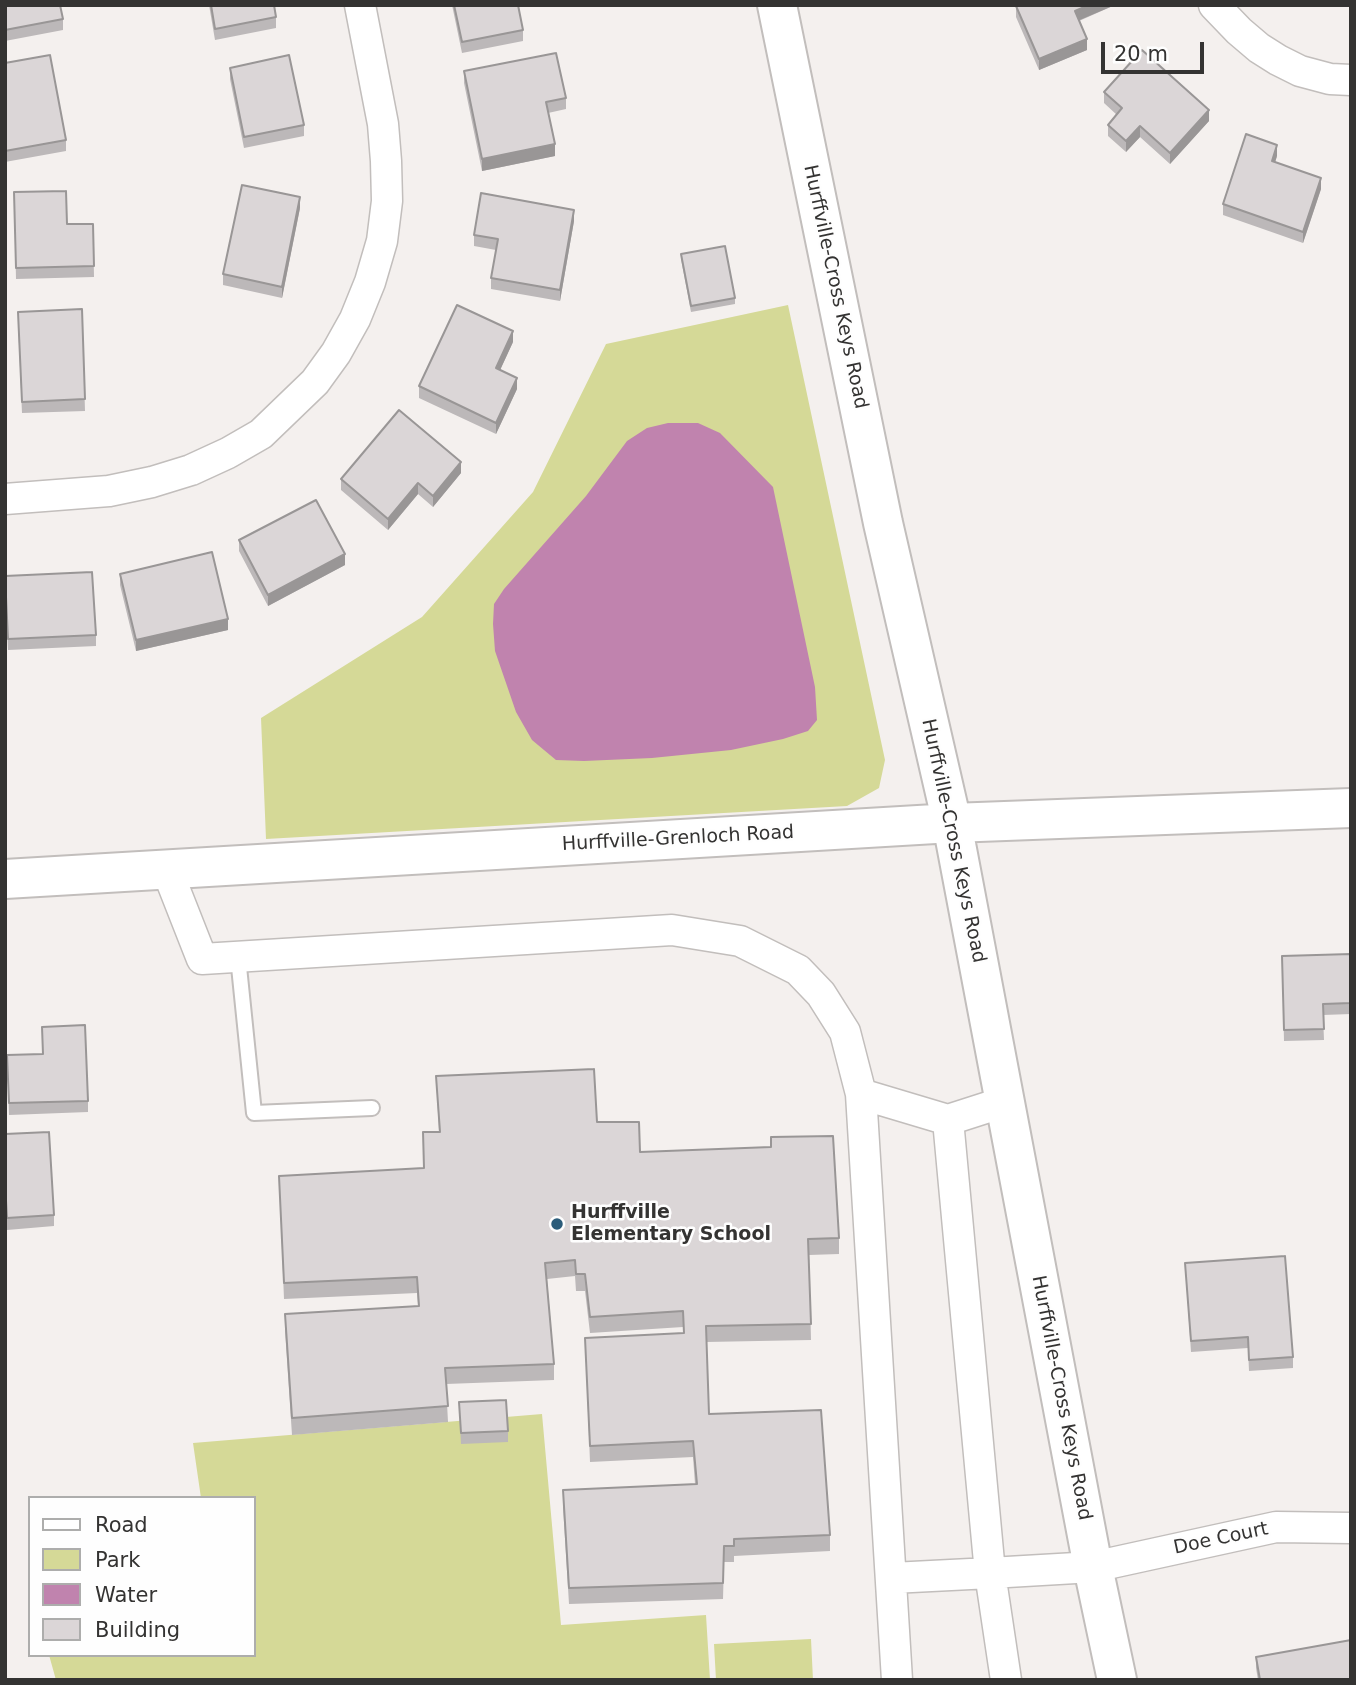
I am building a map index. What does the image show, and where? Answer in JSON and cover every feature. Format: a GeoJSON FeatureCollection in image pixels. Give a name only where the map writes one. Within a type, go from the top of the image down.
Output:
{"type":"FeatureCollection","features":[{"type":"Feature","properties":{"kind":"main road","name":"Hurffville-Cross Keys Road"},"geometry":{"type":"LineString","coordinates":[[777,5],[883,523],[952,823],[1093,1567],[1117,1680]]}},
{"type":"Feature","properties":{"kind":"main road","name":"Hurffville-Grenloch Road"},"geometry":{"type":"LineString","coordinates":[[5,879],[952,823],[1351,808]]}},
{"type":"Feature","properties":{"kind":"street"},"geometry":{"type":"LineString","coordinates":[[5,499],[109,491],[191,470],[261,434],[314,382],[336,353],[355,319],[370,282],[382,241],[387,201],[383,124],[360,5]]}},
{"type":"Feature","properties":{"kind":"street"},"geometry":{"type":"LineString","coordinates":[[1214,5],[1239,32],[1278,60],[1300,71],[1330,79],[1351,80]]}},
{"type":"Feature","properties":{"kind":"street"},"geometry":{"type":"LineString","coordinates":[[167,870],[202,959],[672,930],[740,941],[798,970],[821,994],[845,1032],[861,1094],[897,1680]]}},
{"type":"Feature","properties":{"kind":"street"},"geometry":{"type":"LineString","coordinates":[[861,1094],[948,1120],[1004,1102]]}},
{"type":"Feature","properties":{"kind":"street"},"geometry":{"type":"LineString","coordinates":[[948,1120],[990,1573],[1006,1680]]}},
{"type":"Feature","properties":{"kind":"street","name":"Doe Court"},"geometry":{"type":"LineString","coordinates":[[892,1578],[1093,1567],[1276,1527],[1351,1528]]}},
{"type":"Feature","properties":{"kind":"lane"},"geometry":{"type":"LineString","coordinates":[[238,957],[254,1112],[372,1108]]}},
{"type":"Feature","properties":{"kind":"green space"},"geometry":{"type":"Polygon","coordinates":[[[788,305],[885,760],[879,788],[847,806],[266,839],[261,718],[422,617],[533,492],[606,344],[788,305]]]}},
{"type":"Feature","properties":{"kind":"green space"},"geometry":{"type":"Polygon","coordinates":[[[542,1414],[561,1625],[706,1615],[710,1680],[56,1680],[50,1657],[256,1657],[256,1496],[201,1496],[193,1443],[542,1414]]]}},
{"type":"Feature","properties":{"kind":"green space"},"geometry":{"type":"Polygon","coordinates":[[[811,1639],[813,1680],[716,1680],[714,1644],[811,1639]]]}},
{"type":"Feature","properties":{"kind":"water"},"geometry":{"type":"Polygon","coordinates":[[[668,423],[698,423],[720,433],[773,487],[815,687],[817,720],[808,731],[731,750],[652,758],[556,760],[532,740],[516,712],[495,651],[494,604],[504,589],[586,496],[627,441],[647,428],[668,423]]]}},
{"type":"Feature","properties":{"kind":"building"},"geometry":{"type":"Polygon","coordinates":[[[5,5],[60,5],[63,19],[5,30],[5,5]]]}},
{"type":"Feature","properties":{"kind":"building"},"geometry":{"type":"Polygon","coordinates":[[[211,5],[274,5],[276,17],[215,29],[211,5]]]}},
{"type":"Feature","properties":{"kind":"building"},"geometry":{"type":"Polygon","coordinates":[[[454,5],[518,5],[523,30],[462,42],[454,5]]]}},
{"type":"Feature","properties":{"kind":"building"},"geometry":{"type":"Polygon","coordinates":[[[1089,5],[1075,11],[1087,39],[1039,59],[1016,6],[1089,5]]]}},
{"type":"Feature","properties":{"kind":"building"},"geometry":{"type":"Polygon","coordinates":[[[1142,50],[1209,110],[1170,153],[1140,126],[1126,141],[1108,125],[1122,108],[1104,92],[1142,50]]]}},
{"type":"Feature","properties":{"kind":"building"},"geometry":{"type":"Polygon","coordinates":[[[556,53],[566,98],[546,102],[555,144],[482,159],[464,71],[556,53]]]}},
{"type":"Feature","properties":{"kind":"building"},"geometry":{"type":"Polygon","coordinates":[[[50,55],[66,140],[5,151],[5,63],[50,55]]]}},
{"type":"Feature","properties":{"kind":"building"},"geometry":{"type":"Polygon","coordinates":[[[289,55],[304,125],[244,137],[230,68],[289,55]]]}},
{"type":"Feature","properties":{"kind":"building"},"geometry":{"type":"Polygon","coordinates":[[[1246,134],[1277,145],[1272,161],[1321,178],[1303,232],[1223,204],[1246,134]]]}},
{"type":"Feature","properties":{"kind":"building"},"geometry":{"type":"Polygon","coordinates":[[[242,185],[300,197],[282,287],[223,274],[242,185]]]}},
{"type":"Feature","properties":{"kind":"building"},"geometry":{"type":"Polygon","coordinates":[[[66,191],[67,224],[93,224],[94,266],[16,268],[14,192],[66,191]]]}},
{"type":"Feature","properties":{"kind":"building"},"geometry":{"type":"Polygon","coordinates":[[[481,193],[574,210],[560,290],[491,278],[498,239],[474,235],[481,193]]]}},
{"type":"Feature","properties":{"kind":"building"},"geometry":{"type":"Polygon","coordinates":[[[725,246],[735,298],[691,306],[681,254],[725,246]]]}},
{"type":"Feature","properties":{"kind":"building"},"geometry":{"type":"Polygon","coordinates":[[[457,305],[513,331],[496,368],[517,378],[496,423],[419,386],[457,305]]]}},
{"type":"Feature","properties":{"kind":"building"},"geometry":{"type":"Polygon","coordinates":[[[82,309],[85,399],[22,402],[18,312],[82,309]]]}},
{"type":"Feature","properties":{"kind":"building"},"geometry":{"type":"Polygon","coordinates":[[[399,410],[461,462],[433,496],[418,483],[388,519],[341,479],[399,410]]]}},
{"type":"Feature","properties":{"kind":"building"},"geometry":{"type":"Polygon","coordinates":[[[316,500],[345,554],[268,595],[239,540],[316,500]]]}},
{"type":"Feature","properties":{"kind":"building"},"geometry":{"type":"Polygon","coordinates":[[[212,552],[228,619],[136,640],[120,574],[212,552]]]}},
{"type":"Feature","properties":{"kind":"building"},"geometry":{"type":"Polygon","coordinates":[[[92,572],[96,635],[8,639],[5,576],[92,572]]]}},
{"type":"Feature","properties":{"kind":"building"},"geometry":{"type":"Polygon","coordinates":[[[1351,954],[1351,1003],[1323,1004],[1324,1029],[1284,1030],[1282,956],[1351,954]]]}},
{"type":"Feature","properties":{"kind":"building"},"geometry":{"type":"Polygon","coordinates":[[[85,1025],[88,1101],[9,1103],[7,1055],[43,1054],[42,1027],[85,1025]]]}},
{"type":"Feature","properties":{"kind":"building","name":"Hurffville Elementary School"},"geometry":{"type":"Polygon","coordinates":[[[594,1069],[597,1122],[639,1122],[640,1152],[771,1147],[771,1137],[833,1136],[839,1238],[808,1239],[811,1324],[706,1326],[709,1414],[821,1410],[830,1535],[734,1539],[734,1546],[724,1546],[723,1583],[569,1588],[563,1490],[697,1484],[693,1441],[590,1446],[585,1338],[684,1333],[683,1311],[590,1317],[585,1274],[576,1274],[575,1260],[545,1263],[554,1364],[445,1368],[448,1406],[292,1418],[285,1314],[419,1306],[417,1277],[284,1283],[279,1176],[424,1168],[423,1132],[440,1132],[436,1076],[594,1069]]]}},
{"type":"Feature","properties":{"kind":"building"},"geometry":{"type":"Polygon","coordinates":[[[49,1132],[54,1215],[7,1218],[5,1134],[49,1132]]]}},
{"type":"Feature","properties":{"kind":"building"},"geometry":{"type":"Polygon","coordinates":[[[1285,1256],[1293,1357],[1249,1360],[1248,1337],[1191,1341],[1185,1263],[1285,1256]]]}},
{"type":"Feature","properties":{"kind":"building"},"geometry":{"type":"Polygon","coordinates":[[[506,1400],[508,1431],[461,1433],[459,1402],[506,1400]]]}},
{"type":"Feature","properties":{"kind":"building"},"geometry":{"type":"Polygon","coordinates":[[[1351,1640],[1351,1680],[1260,1680],[1256,1657],[1351,1640]]]}},
{"type":"Feature","properties":{"kind":"place","name":"Hurffville Elementary School"},"geometry":{"type":"Point","coordinates":[557,1224]}}]}
